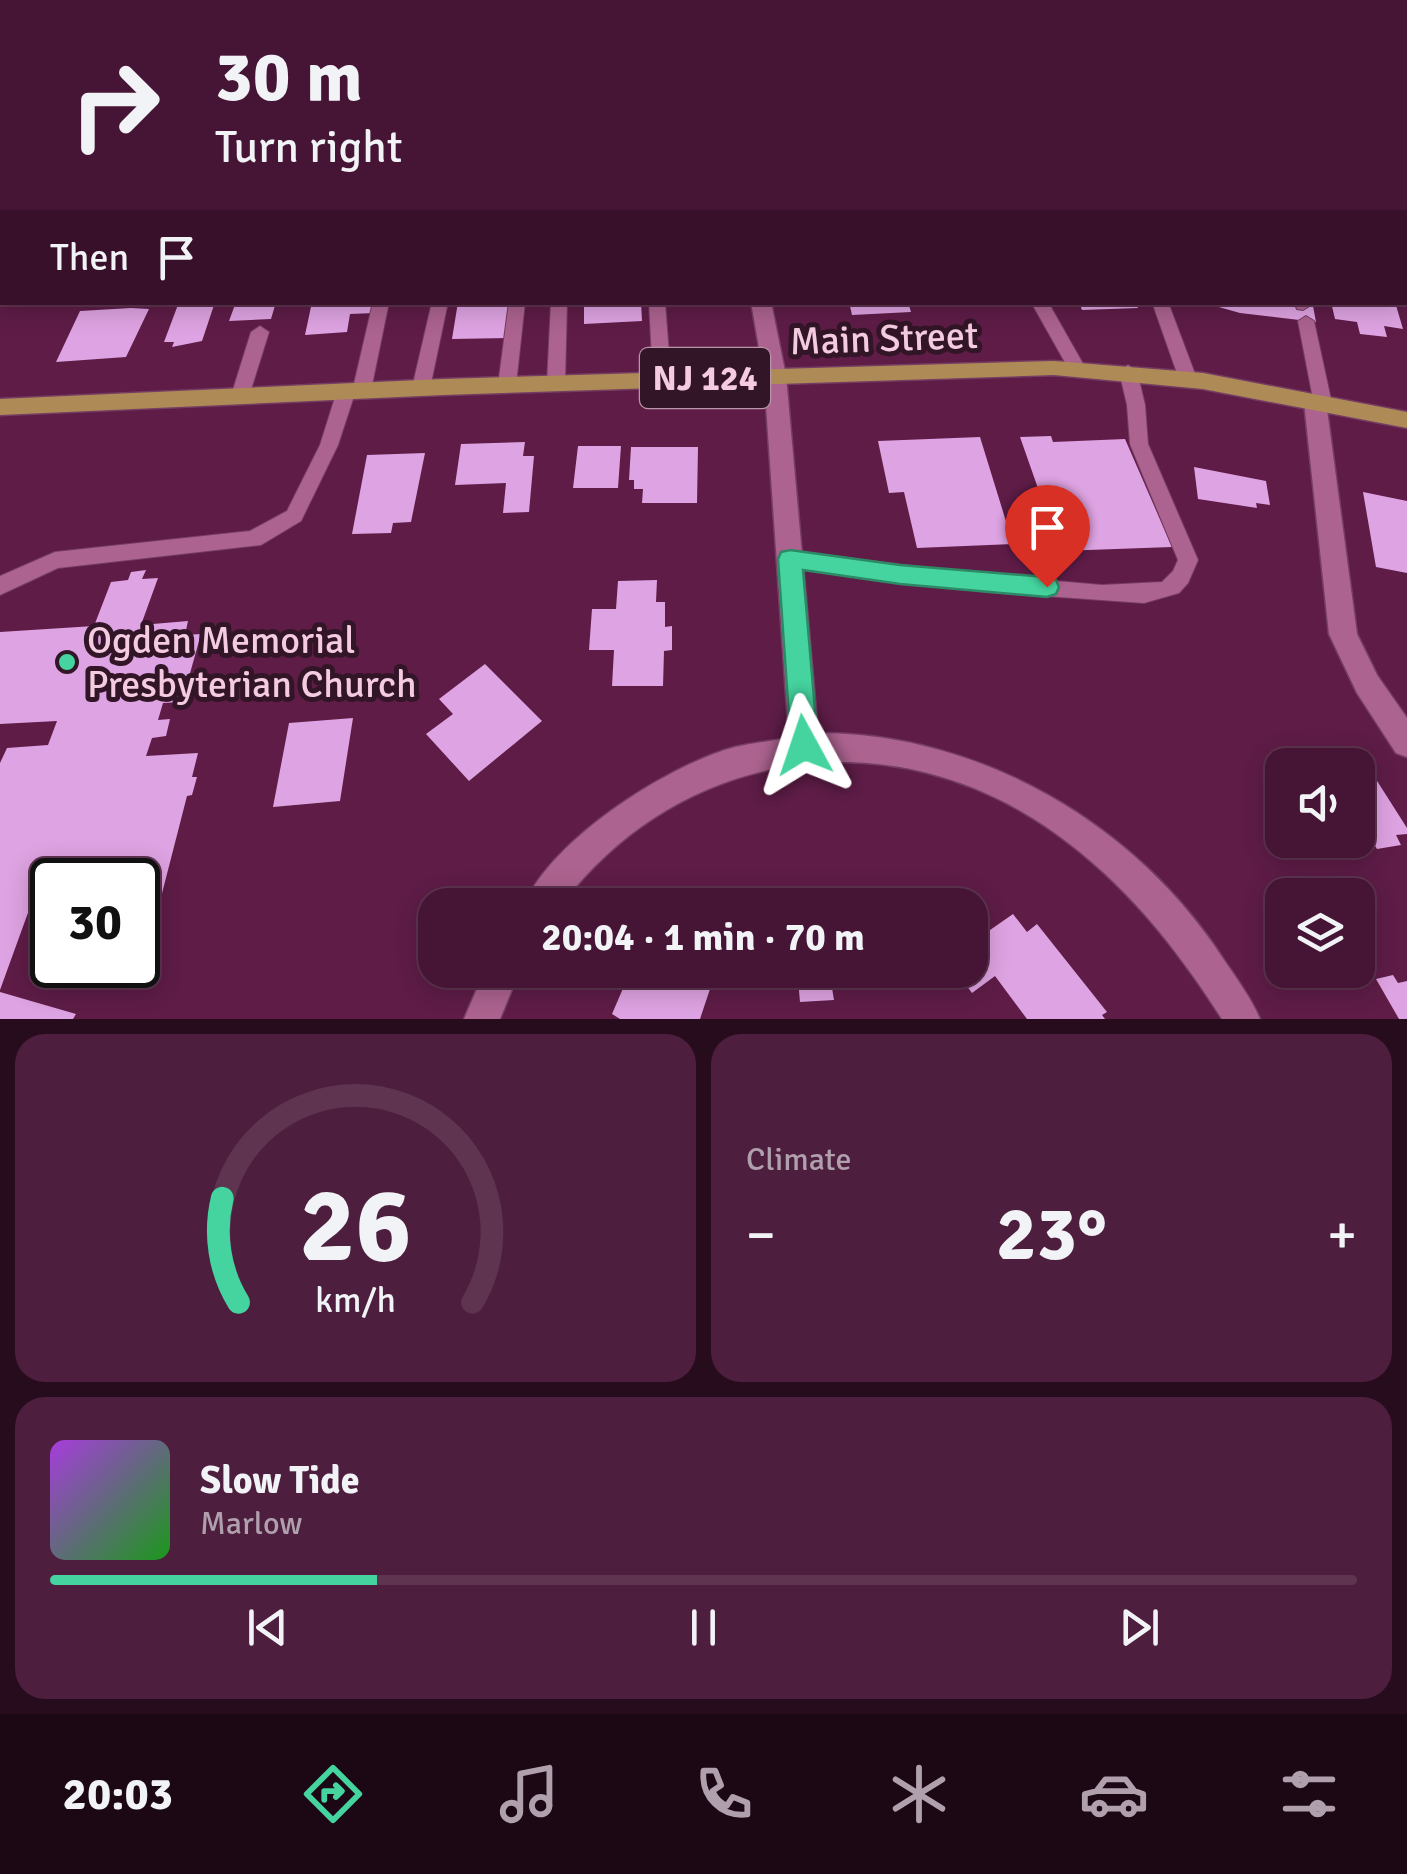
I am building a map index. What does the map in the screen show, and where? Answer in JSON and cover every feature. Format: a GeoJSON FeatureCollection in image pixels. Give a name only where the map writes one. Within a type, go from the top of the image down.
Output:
{"type":"FeatureCollection","features":[{"type":"Feature","properties":{"kind":"main road","name":"Main Street"},"geometry":{"type":"LineString","coordinates":[[0,407],[556,383],[1078,369],[1188,379],[1407,420]]}},
{"type":"Feature","properties":{"kind":"street"},"geometry":{"type":"LineString","coordinates":[[763,305],[775,376],[804,745]]}},
{"type":"Feature","properties":{"kind":"street"},"geometry":{"type":"LineString","coordinates":[[1319,403],[1343,634],[1367,684],[1407,744]]}},
{"type":"Feature","properties":{"kind":"street"},"geometry":{"type":"LineString","coordinates":[[556,888],[596,842],[680,783],[741,758],[804,745],[904,750],[970,770],[1034,802],[1098,846],[1158,901],[1186,934],[1242,1019]]}},
{"type":"Feature","properties":{"kind":"street"},"geometry":{"type":"LineString","coordinates":[[482,1019],[496,988]]}},
{"type":"Feature","properties":{"kind":"lane"},"geometry":{"type":"LineString","coordinates":[[0,586],[55,560],[254,539],[294,516],[354,391],[380,305]]}},
{"type":"Feature","properties":{"kind":"lane"},"geometry":{"type":"LineString","coordinates":[[421,388],[439,305]]}},
{"type":"Feature","properties":{"kind":"lane"},"geometry":{"type":"LineString","coordinates":[[507,385],[517,305]]}},
{"type":"Feature","properties":{"kind":"lane"},"geometry":{"type":"LineString","coordinates":[[556,383],[559,305]]}},
{"type":"Feature","properties":{"kind":"lane"},"geometry":{"type":"LineString","coordinates":[[657,305],[662,380]]}},
{"type":"Feature","properties":{"kind":"lane"},"geometry":{"type":"LineString","coordinates":[[1041,305],[1078,369]]}},
{"type":"Feature","properties":{"kind":"lane"},"geometry":{"type":"LineString","coordinates":[[1161,305],[1188,379]]}},
{"type":"Feature","properties":{"kind":"lane"},"geometry":{"type":"LineString","coordinates":[[1304,309],[1319,403]]}},
{"type":"Feature","properties":{"kind":"lane"},"geometry":{"type":"LineString","coordinates":[[240,396],[260,332]]}},
{"type":"Feature","properties":{"kind":"lane"},"geometry":{"type":"LineString","coordinates":[[790,559],[900,574],[1113,594],[1164,592],[1182,577],[1188,560],[1139,444],[1136,404],[1128,372]]}},
{"type":"Feature","properties":{"kind":"building"},"geometry":{"type":"Polygon","coordinates":[[[178,305],[214,305],[202,341],[172,347],[174,342],[164,342],[178,305]]]}},
{"type":"Feature","properties":{"kind":"building"},"geometry":{"type":"Polygon","coordinates":[[[235,305],[275,305],[271,319],[229,321],[235,305]]]}},
{"type":"Feature","properties":{"kind":"building"},"geometry":{"type":"Polygon","coordinates":[[[311,305],[375,305],[374,313],[350,314],[347,332],[305,335],[311,305]]]}},
{"type":"Feature","properties":{"kind":"building"},"geometry":{"type":"Polygon","coordinates":[[[458,305],[512,305],[509,338],[452,339],[458,305]]]}},
{"type":"Feature","properties":{"kind":"building"},"geometry":{"type":"Polygon","coordinates":[[[584,305],[641,305],[642,321],[584,324],[584,305]]]}},
{"type":"Feature","properties":{"kind":"building"},"geometry":{"type":"Polygon","coordinates":[[[850,305],[909,305],[911,312],[852,315],[850,305]]]}},
{"type":"Feature","properties":{"kind":"building"},"geometry":{"type":"Polygon","coordinates":[[[1080,305],[1138,308],[1082,310],[1080,305]]]}},
{"type":"Feature","properties":{"kind":"building"},"geometry":{"type":"Polygon","coordinates":[[[1212,305],[1307,305],[1313,306],[1316,322],[1240,313],[1212,305]]]}},
{"type":"Feature","properties":{"kind":"building"},"geometry":{"type":"Polygon","coordinates":[[[1332,305],[1396,305],[1403,329],[1384,326],[1387,337],[1360,334],[1357,322],[1335,319],[1332,305]]]}},
{"type":"Feature","properties":{"kind":"building"},"geometry":{"type":"Polygon","coordinates":[[[149,309],[126,357],[56,362],[80,311],[149,309]]]}},
{"type":"Feature","properties":{"kind":"building"},"geometry":{"type":"Polygon","coordinates":[[[1051,436],[1053,442],[1125,439],[1172,547],[1060,551],[1020,437],[1051,436]]]}},
{"type":"Feature","properties":{"kind":"building"},"geometry":{"type":"Polygon","coordinates":[[[980,437],[1013,544],[917,548],[904,492],[889,493],[878,441],[980,437]]]}},
{"type":"Feature","properties":{"kind":"building"},"geometry":{"type":"Polygon","coordinates":[[[525,442],[523,456],[534,456],[529,512],[503,513],[506,483],[455,485],[461,444],[525,442]]]}},
{"type":"Feature","properties":{"kind":"building"},"geometry":{"type":"Polygon","coordinates":[[[578,446],[621,446],[618,488],[573,488],[578,446]]]}},
{"type":"Feature","properties":{"kind":"building"},"geometry":{"type":"Polygon","coordinates":[[[631,447],[698,447],[697,503],[642,503],[643,489],[634,489],[634,480],[629,480],[631,447]]]}},
{"type":"Feature","properties":{"kind":"building"},"geometry":{"type":"Polygon","coordinates":[[[425,453],[411,522],[393,523],[391,533],[352,534],[367,455],[425,453]]]}},
{"type":"Feature","properties":{"kind":"building"},"geometry":{"type":"Polygon","coordinates":[[[1194,467],[1266,481],[1270,505],[1256,503],[1257,508],[1198,499],[1194,467]]]}},
{"type":"Feature","properties":{"kind":"building"},"geometry":{"type":"Polygon","coordinates":[[[1363,492],[1407,501],[1407,573],[1376,567],[1363,492]]]}},
{"type":"Feature","properties":{"kind":"building"},"geometry":{"type":"Polygon","coordinates":[[[146,570],[142,579],[158,578],[141,625],[188,621],[185,635],[201,634],[182,702],[163,703],[158,720],[170,719],[166,736],[152,738],[146,756],[198,753],[192,777],[197,777],[192,795],[187,796],[160,901],[160,858],[30,858],[30,910],[0,990],[0,763],[7,748],[48,745],[57,721],[0,724],[0,632],[94,626],[111,582],[128,580],[131,572],[146,570]]]}},
{"type":"Feature","properties":{"kind":"building"},"geometry":{"type":"Polygon","coordinates":[[[657,580],[656,602],[665,602],[665,627],[672,626],[672,650],[664,651],[663,686],[612,686],[614,650],[589,650],[592,609],[616,609],[618,581],[657,580]]]}},
{"type":"Feature","properties":{"kind":"building"},"geometry":{"type":"Polygon","coordinates":[[[485,664],[542,721],[469,781],[426,734],[453,714],[439,699],[485,664]]]}},
{"type":"Feature","properties":{"kind":"building"},"geometry":{"type":"Polygon","coordinates":[[[353,718],[340,801],[273,807],[289,723],[353,718]]]}},
{"type":"Feature","properties":{"kind":"building"},"geometry":{"type":"Polygon","coordinates":[[[1375,778],[1407,828],[1407,834],[1396,835],[1401,845],[1377,849],[1375,778]]]}},
{"type":"Feature","properties":{"kind":"building"},"geometry":{"type":"Polygon","coordinates":[[[1013,914],[1027,932],[1037,924],[1107,1012],[1102,1015],[1105,1019],[1027,1019],[995,976],[988,981],[988,931],[1013,914]]]}},
{"type":"Feature","properties":{"kind":"building"},"geometry":{"type":"Polygon","coordinates":[[[1393,975],[1398,983],[1407,981],[1407,1019],[1399,1019],[1376,979],[1393,975]]]}},
{"type":"Feature","properties":{"kind":"building"},"geometry":{"type":"Polygon","coordinates":[[[623,988],[710,989],[700,1019],[620,1019],[612,1014],[623,988]]]}},
{"type":"Feature","properties":{"kind":"building"},"geometry":{"type":"Polygon","coordinates":[[[799,988],[832,988],[834,1000],[800,1002],[799,988]]]}},
{"type":"Feature","properties":{"kind":"building"},"geometry":{"type":"Polygon","coordinates":[[[0,992],[76,1014],[73,1019],[0,1019],[0,992]]]}},
{"type":"Feature","properties":{"kind":"place","name":"Ogden Memorial Presbyterian Church"},"geometry":{"type":"Point","coordinates":[67,662]}},
{"type":"Feature","properties":{"kind":"route"},"geometry":{"type":"LineString","coordinates":[[804,745],[790,559],[1047,587]]}}]}
